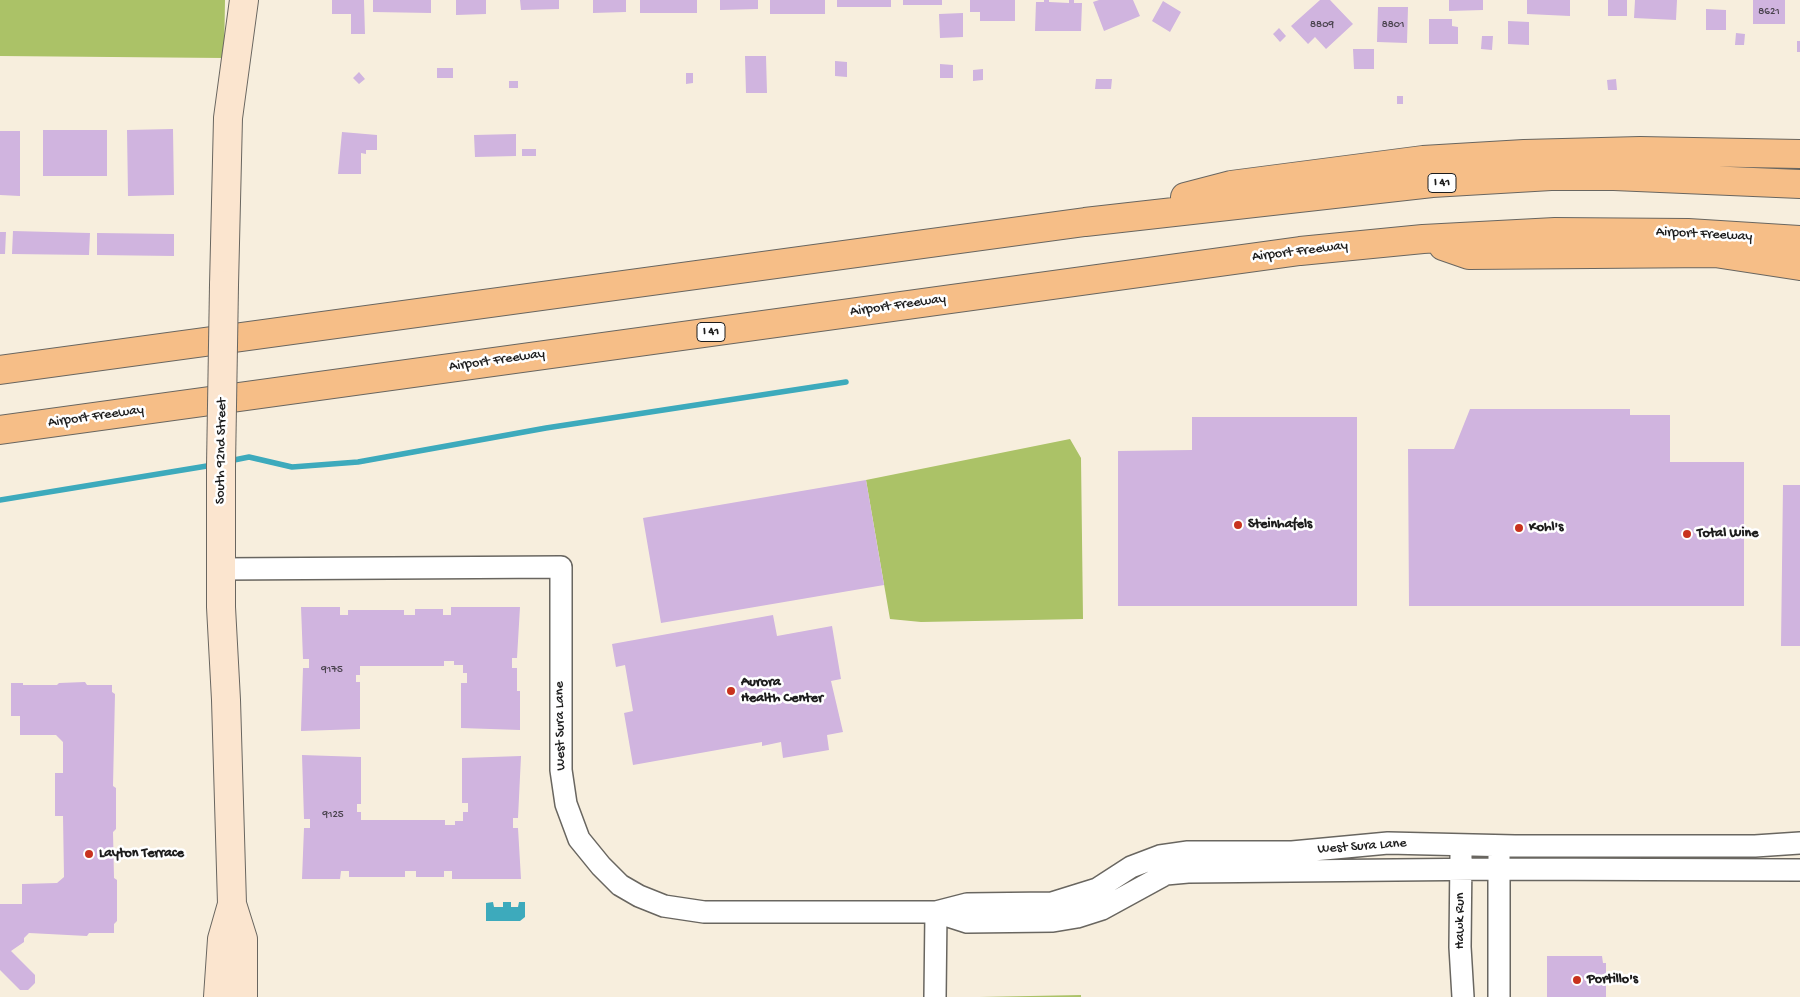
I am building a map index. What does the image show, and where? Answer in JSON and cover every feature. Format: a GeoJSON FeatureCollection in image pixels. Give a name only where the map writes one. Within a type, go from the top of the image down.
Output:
{"type":"FeatureCollection","features":[{"type":"Feature","properties":{"kind":"highway"},"geometry":{"type":"LineString","coordinates":[[1085,222],[1231,185],[1423,160],[1524,154],[1640,151],[1800,154]]}},
{"type":"Feature","properties":{"kind":"highway","name":"I 41"},"geometry":{"type":"LineString","coordinates":[[0,370],[1085,222],[1432,183],[1542,177],[1664,177],[1800,184]]}},
{"type":"Feature","properties":{"kind":"highway","name":"Airport Freeway"},"geometry":{"type":"LineString","coordinates":[[0,430],[1300,251],[1423,239],[1593,232],[1688,232],[1800,240]]}},
{"type":"Feature","properties":{"kind":"highway"},"geometry":{"type":"LineString","coordinates":[[1423,239],[1470,255],[1715,253],[1800,266]]}},
{"type":"Feature","properties":{"kind":"main road","name":"South 92nd Street"},"geometry":{"type":"LineString","coordinates":[[243,997],[243,939],[232,904],[220,570],[228,118],[244,0]]}},
{"type":"Feature","properties":{"kind":"main road","name":"South 92nd Street"},"geometry":{"type":"LineString","coordinates":[[218,997],[222,939],[232,904]]}},
{"type":"Feature","properties":{"kind":"street","name":"West Sura Lane"},"geometry":{"type":"LineString","coordinates":[[220,570],[560,567],[560,770],[566,804],[579,839],[600,866],[620,885],[639,896],[664,906],[704,912],[936,912],[967,904],[1052,903],[1097,889],[1131,867],[1160,856],[1188,852],[1292,852],[1388,843],[1755,846],[1800,843]]}},
{"type":"Feature","properties":{"kind":"street","name":"Hawk Run"},"geometry":{"type":"LineString","coordinates":[[1461,845],[1460,948],[1463,997]]}},
{"type":"Feature","properties":{"kind":"street"},"geometry":{"type":"LineString","coordinates":[[1499,845],[1499,997]]}},
{"type":"Feature","properties":{"kind":"street","name":"West Sura Lane"},"geometry":{"type":"LineString","coordinates":[[936,912],[967,922],[1053,921],[1077,917],[1102,909],[1166,874],[1188,872],[1499,869],[1800,870]]}},
{"type":"Feature","properties":{"kind":"street"},"geometry":{"type":"LineString","coordinates":[[935,997],[936,912]]}},
{"type":"Feature","properties":{"kind":"green space"},"geometry":{"type":"Polygon","coordinates":[[[0,0],[225,0],[224,58],[0,56],[0,0]]]}},
{"type":"Feature","properties":{"kind":"green space"},"geometry":{"type":"Polygon","coordinates":[[[1070,439],[1081,458],[1083,619],[921,622],[890,619],[866,480],[1070,439]]]}},
{"type":"Feature","properties":{"kind":"green space"},"geometry":{"type":"Polygon","coordinates":[[[1081,995],[1081,997],[979,997],[1081,995]]]}},
{"type":"Feature","properties":{"kind":"water"},"geometry":{"type":"Polygon","coordinates":[[[493,902],[494,907],[503,907],[503,902],[511,902],[511,907],[518,907],[519,902],[525,902],[525,917],[520,921],[486,921],[486,903],[493,902]]]}},
{"type":"Feature","properties":{"kind":"building"},"geometry":{"type":"Polygon","coordinates":[[[332,0],[364,0],[365,34],[351,34],[351,14],[332,14],[332,0]]]}},
{"type":"Feature","properties":{"kind":"building"},"geometry":{"type":"Polygon","coordinates":[[[373,0],[431,0],[431,13],[373,12],[373,0]]]}},
{"type":"Feature","properties":{"kind":"building"},"geometry":{"type":"Polygon","coordinates":[[[456,0],[486,0],[486,14],[456,15],[456,0]]]}},
{"type":"Feature","properties":{"kind":"building"},"geometry":{"type":"Polygon","coordinates":[[[520,0],[559,0],[559,9],[521,10],[520,0]]]}},
{"type":"Feature","properties":{"kind":"building"},"geometry":{"type":"Polygon","coordinates":[[[593,0],[626,0],[626,12],[593,13],[593,0]]]}},
{"type":"Feature","properties":{"kind":"building"},"geometry":{"type":"Polygon","coordinates":[[[640,0],[697,0],[697,13],[640,13],[640,0]]]}},
{"type":"Feature","properties":{"kind":"building"},"geometry":{"type":"Polygon","coordinates":[[[720,0],[758,0],[758,9],[720,10],[720,0]]]}},
{"type":"Feature","properties":{"kind":"building"},"geometry":{"type":"Polygon","coordinates":[[[770,0],[825,0],[825,14],[770,14],[770,0]]]}},
{"type":"Feature","properties":{"kind":"building"},"geometry":{"type":"Polygon","coordinates":[[[837,0],[891,0],[891,7],[837,7],[837,0]]]}},
{"type":"Feature","properties":{"kind":"building"},"geometry":{"type":"Polygon","coordinates":[[[903,0],[942,0],[942,5],[903,5],[903,0]]]}},
{"type":"Feature","properties":{"kind":"building"},"geometry":{"type":"Polygon","coordinates":[[[970,0],[1015,0],[1015,21],[980,21],[980,12],[970,12],[970,0]]]}},
{"type":"Feature","properties":{"kind":"building"},"geometry":{"type":"Polygon","coordinates":[[[1044,0],[1069,3],[1069,0],[1074,0],[1074,3],[1082,3],[1081,31],[1035,31],[1036,2],[1044,2],[1044,0]]]}},
{"type":"Feature","properties":{"kind":"building"},"geometry":{"type":"Polygon","coordinates":[[[1099,0],[1133,0],[1140,16],[1104,31],[1093,2],[1099,0]]]}},
{"type":"Feature","properties":{"kind":"building"},"geometry":{"type":"Polygon","coordinates":[[[1320,0],[1330,0],[1353,24],[1326,49],[1315,37],[1308,44],[1291,26],[1320,0]]]}},
{"type":"Feature","properties":{"kind":"building"},"geometry":{"type":"Polygon","coordinates":[[[1449,0],[1483,0],[1483,10],[1449,11],[1449,0]]]}},
{"type":"Feature","properties":{"kind":"building"},"geometry":{"type":"Polygon","coordinates":[[[1527,0],[1570,0],[1570,16],[1527,14],[1527,0]]]}},
{"type":"Feature","properties":{"kind":"building"},"geometry":{"type":"Polygon","coordinates":[[[1608,0],[1627,0],[1627,16],[1608,16],[1608,0]]]}},
{"type":"Feature","properties":{"kind":"building"},"geometry":{"type":"Polygon","coordinates":[[[1635,0],[1677,0],[1676,20],[1634,18],[1635,0]]]}},
{"type":"Feature","properties":{"kind":"building"},"geometry":{"type":"Polygon","coordinates":[[[1753,0],[1785,0],[1785,24],[1753,24],[1753,0]]]}},
{"type":"Feature","properties":{"kind":"building"},"geometry":{"type":"Polygon","coordinates":[[[1163,1],[1181,12],[1170,32],[1152,21],[1163,1]]]}},
{"type":"Feature","properties":{"kind":"building"},"geometry":{"type":"Polygon","coordinates":[[[1378,7],[1408,7],[1407,43],[1377,42],[1378,7]]]}},
{"type":"Feature","properties":{"kind":"building"},"geometry":{"type":"Polygon","coordinates":[[[1706,9],[1726,10],[1726,30],[1706,30],[1706,9]]]}},
{"type":"Feature","properties":{"kind":"building"},"geometry":{"type":"Polygon","coordinates":[[[963,13],[963,37],[940,38],[939,14],[963,13]]]}},
{"type":"Feature","properties":{"kind":"building"},"geometry":{"type":"Polygon","coordinates":[[[1429,19],[1452,19],[1452,26],[1458,27],[1458,44],[1429,44],[1429,19]]]}},
{"type":"Feature","properties":{"kind":"building"},"geometry":{"type":"Polygon","coordinates":[[[1508,21],[1529,22],[1529,45],[1508,44],[1508,21]]]}},
{"type":"Feature","properties":{"kind":"building"},"geometry":{"type":"Polygon","coordinates":[[[1279,28],[1286,36],[1280,42],[1273,34],[1279,28]]]}},
{"type":"Feature","properties":{"kind":"building"},"geometry":{"type":"Polygon","coordinates":[[[1736,33],[1745,34],[1744,45],[1735,45],[1736,33]]]}},
{"type":"Feature","properties":{"kind":"building"},"geometry":{"type":"Polygon","coordinates":[[[1482,36],[1493,36],[1492,50],[1481,49],[1482,36]]]}},
{"type":"Feature","properties":{"kind":"building"},"geometry":{"type":"Polygon","coordinates":[[[1797,41],[1800,41],[1800,52],[1797,52],[1797,41]]]}},
{"type":"Feature","properties":{"kind":"building"},"geometry":{"type":"Polygon","coordinates":[[[1353,49],[1374,49],[1374,69],[1354,69],[1353,49]]]}},
{"type":"Feature","properties":{"kind":"building"},"geometry":{"type":"Polygon","coordinates":[[[745,56],[766,56],[767,93],[746,93],[745,56]]]}},
{"type":"Feature","properties":{"kind":"building"},"geometry":{"type":"Polygon","coordinates":[[[835,61],[847,62],[847,77],[835,76],[835,61]]]}},
{"type":"Feature","properties":{"kind":"building"},"geometry":{"type":"Polygon","coordinates":[[[940,64],[953,65],[953,78],[940,78],[940,64]]]}},
{"type":"Feature","properties":{"kind":"building"},"geometry":{"type":"Polygon","coordinates":[[[437,68],[453,68],[453,78],[437,78],[437,68]]]}},
{"type":"Feature","properties":{"kind":"building"},"geometry":{"type":"Polygon","coordinates":[[[983,69],[983,80],[973,81],[973,70],[983,69]]]}},
{"type":"Feature","properties":{"kind":"building"},"geometry":{"type":"Polygon","coordinates":[[[359,72],[365,79],[359,84],[353,78],[359,72]]]}},
{"type":"Feature","properties":{"kind":"building"},"geometry":{"type":"Polygon","coordinates":[[[686,73],[693,73],[693,83],[686,84],[686,73]]]}},
{"type":"Feature","properties":{"kind":"building"},"geometry":{"type":"Polygon","coordinates":[[[1096,79],[1112,79],[1111,89],[1095,89],[1096,79]]]}},
{"type":"Feature","properties":{"kind":"building"},"geometry":{"type":"Polygon","coordinates":[[[1616,79],[1617,90],[1608,90],[1607,80],[1616,79]]]}},
{"type":"Feature","properties":{"kind":"building"},"geometry":{"type":"Polygon","coordinates":[[[509,81],[518,81],[518,88],[509,88],[509,81]]]}},
{"type":"Feature","properties":{"kind":"building"},"geometry":{"type":"Polygon","coordinates":[[[1397,96],[1403,96],[1403,104],[1397,104],[1397,96]]]}},
{"type":"Feature","properties":{"kind":"building"},"geometry":{"type":"Polygon","coordinates":[[[173,129],[174,195],[128,196],[127,130],[173,129]]]}},
{"type":"Feature","properties":{"kind":"building"},"geometry":{"type":"Polygon","coordinates":[[[43,130],[107,130],[107,176],[43,176],[43,130]]]}},
{"type":"Feature","properties":{"kind":"building"},"geometry":{"type":"Polygon","coordinates":[[[0,131],[20,131],[20,196],[0,195],[0,131]]]}},
{"type":"Feature","properties":{"kind":"building"},"geometry":{"type":"Polygon","coordinates":[[[342,132],[377,135],[377,150],[366,150],[366,154],[361,153],[361,174],[338,174],[342,132]]]}},
{"type":"Feature","properties":{"kind":"building"},"geometry":{"type":"Polygon","coordinates":[[[516,134],[516,156],[475,157],[474,135],[516,134]]]}},
{"type":"Feature","properties":{"kind":"building"},"geometry":{"type":"Polygon","coordinates":[[[522,149],[536,149],[536,156],[522,156],[522,149]]]}},
{"type":"Feature","properties":{"kind":"building"},"geometry":{"type":"Polygon","coordinates":[[[13,231],[90,233],[89,255],[12,254],[13,231]]]}},
{"type":"Feature","properties":{"kind":"building"},"geometry":{"type":"Polygon","coordinates":[[[0,232],[6,232],[5,254],[0,254],[0,232]]]}},
{"type":"Feature","properties":{"kind":"building"},"geometry":{"type":"Polygon","coordinates":[[[97,233],[174,234],[174,256],[97,255],[97,233]]]}},
{"type":"Feature","properties":{"kind":"building","name":"Kohl's"},"geometry":{"type":"Polygon","coordinates":[[[1470,409],[1630,409],[1630,415],[1670,415],[1670,462],[1744,462],[1744,606],[1409,606],[1408,449],[1454,449],[1470,409]]]}},
{"type":"Feature","properties":{"kind":"building","name":"Steinhafels"},"geometry":{"type":"Polygon","coordinates":[[[1192,417],[1357,417],[1357,606],[1118,606],[1118,451],[1192,450],[1192,417]]]}},
{"type":"Feature","properties":{"kind":"building"},"geometry":{"type":"Polygon","coordinates":[[[866,480],[884,585],[661,623],[643,518],[866,480]]]}},
{"type":"Feature","properties":{"kind":"building"},"geometry":{"type":"Polygon","coordinates":[[[1783,485],[1800,485],[1800,646],[1781,646],[1783,485]]]}},
{"type":"Feature","properties":{"kind":"building"},"geometry":{"type":"Polygon","coordinates":[[[301,607],[340,607],[340,615],[348,615],[348,610],[404,610],[404,615],[415,615],[415,609],[443,609],[443,615],[451,615],[451,607],[520,607],[517,658],[512,658],[512,668],[517,668],[517,691],[520,691],[520,730],[461,728],[461,683],[467,683],[467,673],[463,673],[463,665],[454,665],[454,661],[444,661],[444,666],[360,666],[360,675],[356,675],[356,682],[360,682],[360,729],[301,731],[303,668],[309,668],[309,659],[303,659],[301,607]]]}},
{"type":"Feature","properties":{"kind":"building","name":"Aurora Health Center"},"geometry":{"type":"Polygon","coordinates":[[[773,615],[777,636],[832,626],[841,679],[831,681],[843,732],[827,735],[829,750],[783,758],[781,742],[762,746],[762,742],[633,765],[624,713],[633,711],[625,665],[616,667],[612,644],[773,615]]]}},
{"type":"Feature","properties":{"kind":"building","name":"Layton Terrace"},"geometry":{"type":"Polygon","coordinates":[[[85,682],[87,685],[112,685],[112,692],[115,694],[113,786],[116,788],[116,829],[113,832],[114,878],[117,880],[117,921],[114,924],[114,933],[89,933],[87,936],[29,933],[24,938],[24,942],[11,951],[35,975],[35,983],[28,990],[20,990],[0,970],[0,904],[22,904],[22,884],[57,883],[64,877],[63,816],[55,816],[55,773],[63,773],[63,742],[56,735],[20,735],[20,716],[11,716],[11,683],[57,685],[59,683],[85,682]]]}},
{"type":"Feature","properties":{"kind":"building"},"geometry":{"type":"Polygon","coordinates":[[[302,755],[361,757],[361,804],[357,804],[357,812],[361,812],[361,820],[445,820],[445,825],[455,825],[455,821],[463,821],[463,812],[468,812],[468,803],[462,803],[462,758],[521,756],[518,818],[513,818],[513,828],[518,828],[521,879],[452,879],[452,871],[444,871],[444,877],[416,877],[416,871],[405,871],[405,877],[349,877],[349,871],[341,871],[340,879],[302,879],[304,828],[310,828],[310,819],[304,819],[302,755]]]}},
{"type":"Feature","properties":{"kind":"building","name":"Portillo's"},"geometry":{"type":"Polygon","coordinates":[[[1547,956],[1602,956],[1603,963],[1606,963],[1606,997],[1547,997],[1547,956]]]}},
{"type":"Feature","properties":{"kind":"waterway"},"geometry":{"type":"LineString","coordinates":[[229,461],[249,457],[292,467],[358,462],[546,428],[846,382]]}},
{"type":"Feature","properties":{"kind":"waterway"},"geometry":{"type":"LineString","coordinates":[[0,500],[213,465]]}},
{"type":"Feature","properties":{"kind":"place","name":"Steinhafels"},"geometry":{"type":"Point","coordinates":[1238,525]}},
{"type":"Feature","properties":{"kind":"place","name":"Kohl's"},"geometry":{"type":"Point","coordinates":[1519,528]}},
{"type":"Feature","properties":{"kind":"place","name":"Total Wine"},"geometry":{"type":"Point","coordinates":[1687,534]}},
{"type":"Feature","properties":{"kind":"place","name":"Aurora Health Center"},"geometry":{"type":"Point","coordinates":[731,691]}},
{"type":"Feature","properties":{"kind":"place","name":"Layton Terrace"},"geometry":{"type":"Point","coordinates":[89,854]}},
{"type":"Feature","properties":{"kind":"place","name":"Portillo's"},"geometry":{"type":"Point","coordinates":[1577,980]}}]}
